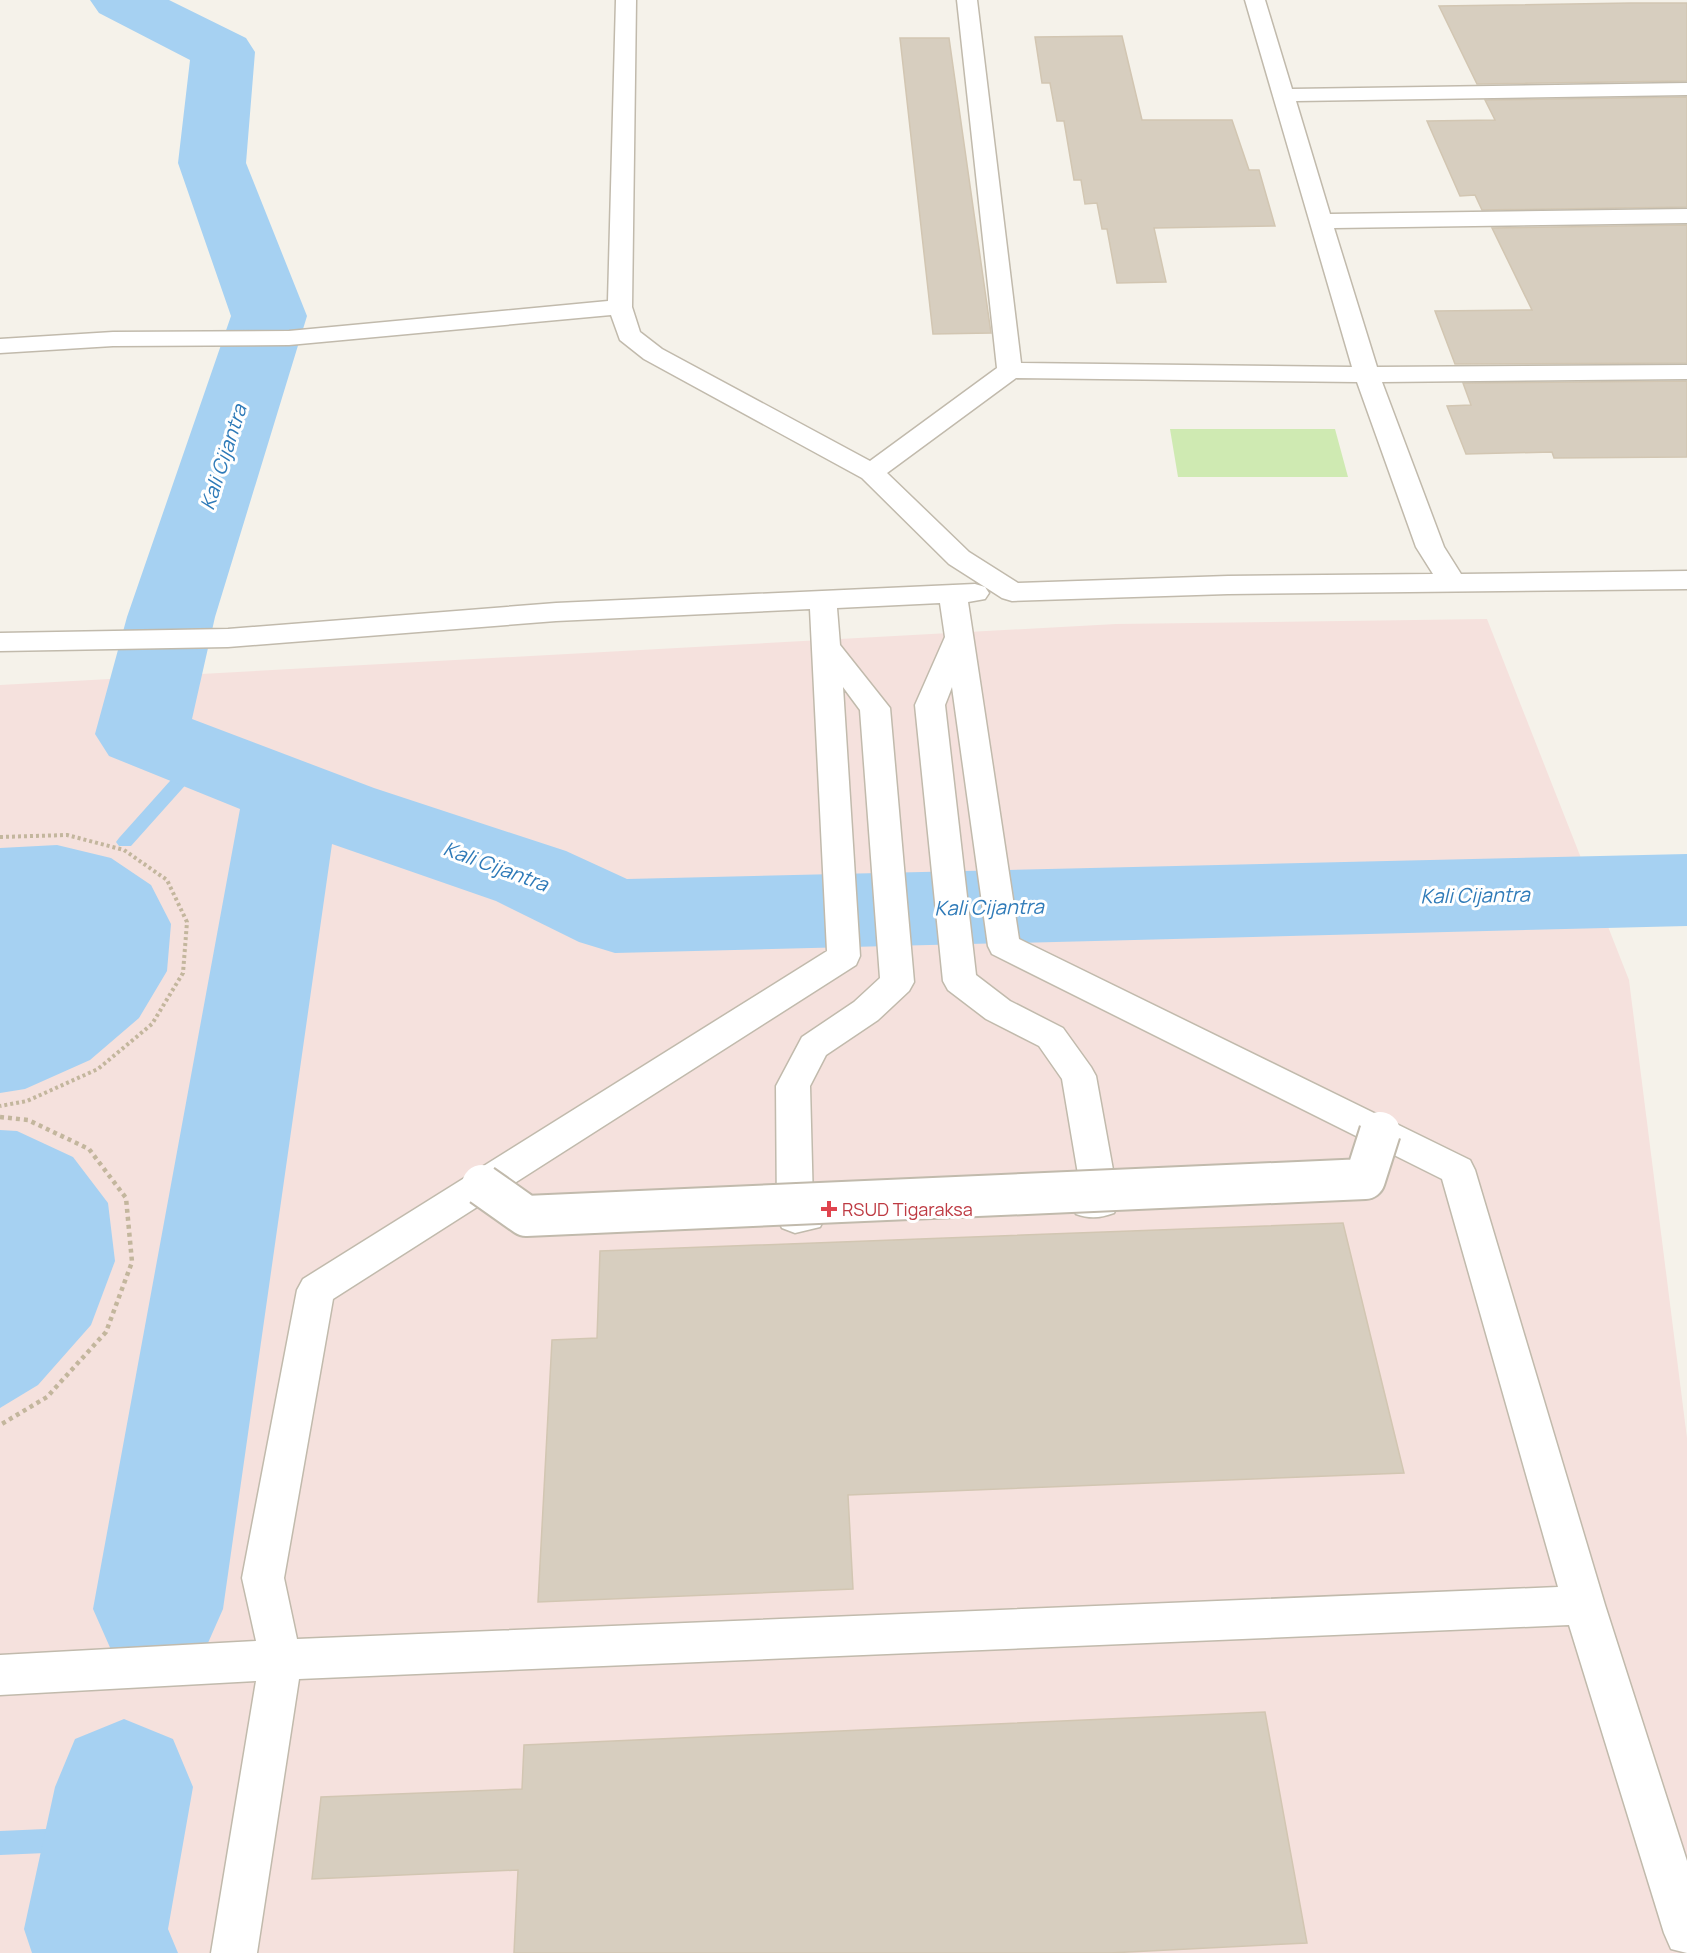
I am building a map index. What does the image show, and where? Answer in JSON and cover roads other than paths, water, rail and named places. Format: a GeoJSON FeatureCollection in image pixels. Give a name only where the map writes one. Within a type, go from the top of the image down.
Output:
{"type":"FeatureCollection","features":[{"type":"Feature","properties":{"kind":"street"},"geometry":{"type":"LineString","coordinates":[[626,0],[620,307],[629,335],[653,354],[872,472],[959,558],[1012,592]]}},
{"type":"Feature","properties":{"kind":"street"},"geometry":{"type":"LineString","coordinates":[[967,0],[1010,370]]}},
{"type":"Feature","properties":{"kind":"street"},"geometry":{"type":"LineString","coordinates":[[1255,0],[1368,375],[1430,547],[1452,582]]}},
{"type":"Feature","properties":{"kind":"street"},"geometry":{"type":"LineString","coordinates":[[1283,94],[1687,89]]}},
{"type":"Feature","properties":{"kind":"street"},"geometry":{"type":"LineString","coordinates":[[1321,221],[1687,216]]}},
{"type":"Feature","properties":{"kind":"street"},"geometry":{"type":"LineString","coordinates":[[0,346],[113,339],[289,338],[620,307]]}},
{"type":"Feature","properties":{"kind":"street"},"geometry":{"type":"LineString","coordinates":[[872,472],[1010,370],[1368,375],[1687,372]]}},
{"type":"Feature","properties":{"kind":"street"},"geometry":{"type":"LineString","coordinates":[[0,642],[228,638],[556,612],[953,594],[1228,585],[1687,580]]}},
{"type":"Feature","properties":{"kind":"street"},"geometry":{"type":"LineString","coordinates":[[953,594],[1004,946],[1457,1170],[1584,1605],[1687,1933]]}},
{"type":"Feature","properties":{"kind":"street"},"geometry":{"type":"LineString","coordinates":[[234,1953],[281,1660],[263,1578],[316,1290],[844,956],[823,600]]}},
{"type":"Feature","properties":{"kind":"street"},"geometry":{"type":"LineString","coordinates":[[825,645],[875,708],[897,982],[866,1011],[814,1046],[793,1086],[795,1218],[1101,1203],[1079,1076],[1051,1037],[998,1010],[960,981],[930,705],[959,637]]}},
{"type":"Feature","properties":{"kind":"street"},"geometry":{"type":"LineString","coordinates":[[482,1185],[526,1216],[1365,1179],[1380,1132]]}},
{"type":"Feature","properties":{"kind":"street"},"geometry":{"type":"LineString","coordinates":[[0,1675],[281,1660],[1584,1605]]}},
{"type":"Feature","properties":{"kind":"water"},"geometry":{"type":"Polygon","coordinates":[[[57,845],[111,858],[151,885],[171,924],[167,971],[139,1018],[90,1060],[25,1089],[0,1093],[0,848],[57,845]]]}},
{"type":"Feature","properties":{"kind":"water"},"geometry":{"type":"Polygon","coordinates":[[[0,1130],[17,1131],[73,1157],[108,1203],[115,1261],[91,1325],[38,1385],[0,1408],[0,1130]]]}},
{"type":"Feature","properties":{"kind":"waterway","name":"Kali Cijantra"},"geometry":{"type":"LineString","coordinates":[[121,0],[223,52],[212,163],[269,316],[171,617],[142,734],[340,812],[531,876],[615,916],[1687,890]]}},
{"type":"Feature","properties":{"kind":"waterway"},"geometry":{"type":"LineString","coordinates":[[125,842],[201,757]]}},
{"type":"Feature","properties":{"kind":"waterway"},"geometry":{"type":"LineString","coordinates":[[158,1609],[291,793]]}},
{"type":"Feature","properties":{"kind":"waterway"},"geometry":{"type":"LineString","coordinates":[[105,1953],[96,1929],[124,1787]]}},
{"type":"Feature","properties":{"kind":"waterway"},"geometry":{"type":"LineString","coordinates":[[0,1843],[114,1838]]}},
{"type":"Feature","properties":{"kind":"place","name":"RSUD Tigaraksa"},"geometry":{"type":"Point","coordinates":[829,1209]}}]}
